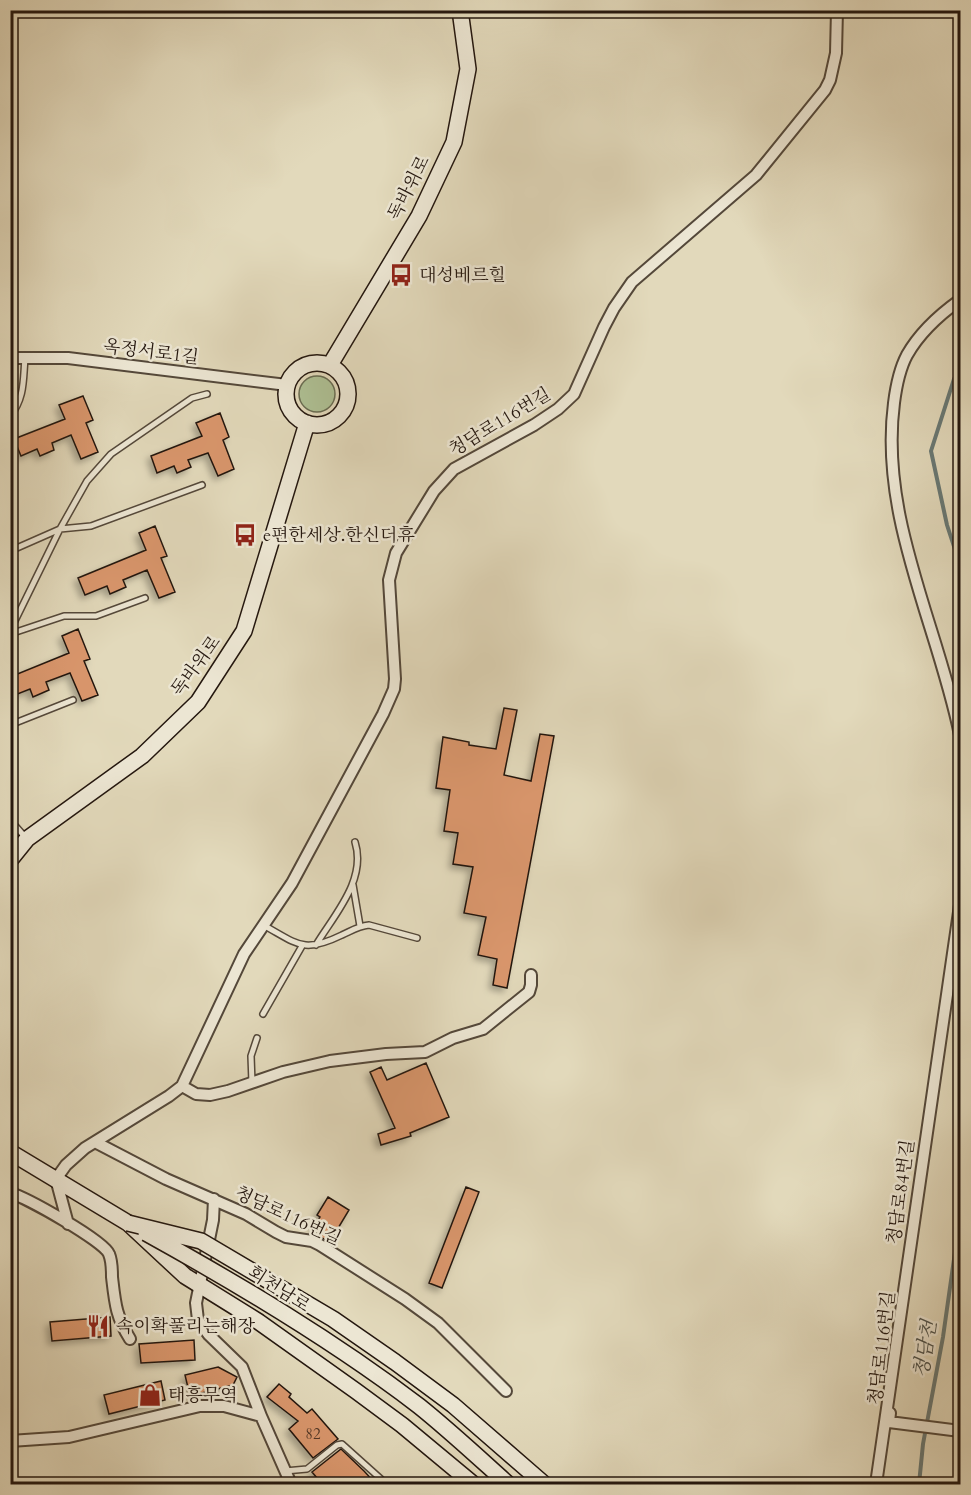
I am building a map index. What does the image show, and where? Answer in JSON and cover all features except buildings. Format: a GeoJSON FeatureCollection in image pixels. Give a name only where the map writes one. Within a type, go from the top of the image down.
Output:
{"type":"FeatureCollection","features":[{"type":"Feature","properties":{"kind":"main road","name":"독바위로"},"geometry":{"type":"LineString","coordinates":[[330,365],[419,216],[454,142],[468,69],[460,10]]}},
{"type":"Feature","properties":{"kind":"main road"},"geometry":{"type":"LineString","coordinates":[[320,362],[330,365],[339,371],[345,380],[348,400],[344,410],[337,418],[317,425],[307,423],[292,412],[287,404],[287,385],[299,368],[309,363],[320,362]]}},
{"type":"Feature","properties":{"kind":"main road","name":"독바위로"},"geometry":{"type":"LineString","coordinates":[[10,860],[27,839],[142,756],[198,702],[244,632],[307,423]]}},
{"type":"Feature","properties":{"kind":"main road","name":"회천남로"},"geometry":{"type":"LineString","coordinates":[[10,1152],[218,1273],[348,1356],[419,1407],[508,1485]]}},
{"type":"Feature","properties":{"kind":"main road"},"geometry":{"type":"LineString","coordinates":[[128,1222],[185,1276],[259,1322],[339,1378],[402,1425],[473,1485]]}},
{"type":"Feature","properties":{"kind":"main road"},"geometry":{"type":"LineString","coordinates":[[128,1222],[201,1241],[333,1319],[453,1406],[544,1485]]}},
{"type":"Feature","properties":{"kind":"street","name":"청담로116번길"},"geometry":{"type":"LineString","coordinates":[[56,1179],[74,1157],[182,1086],[244,954],[292,883],[390,700],[395,679],[389,580],[396,553],[434,491],[454,469],[534,425],[568,400],[579,386],[614,308],[633,282],[756,175],[818,100],[830,80],[835,61],[837,10]]}},
{"type":"Feature","properties":{"kind":"street"},"geometry":{"type":"LineString","coordinates":[[960,300],[927,327],[906,357],[896,388],[891,447],[892,476],[900,520],[953,698],[960,735]]}},
{"type":"Feature","properties":{"kind":"street","name":"옥정서로1길"},"geometry":{"type":"LineString","coordinates":[[10,358],[68,358],[287,385]]}},
{"type":"Feature","properties":{"kind":"street","name":"청담로84번길"},"geometry":{"type":"LineString","coordinates":[[876,1485],[960,905]]}},
{"type":"Feature","properties":{"kind":"street"},"geometry":{"type":"LineString","coordinates":[[182,1086],[196,1094],[210,1095],[228,1092],[294,1069],[330,1061],[416,1053],[434,1048],[453,1038],[477,1031],[494,1021],[529,992],[531,975]]}},
{"type":"Feature","properties":{"kind":"street","name":"청담로116번길"},"geometry":{"type":"LineString","coordinates":[[95,1142],[166,1179],[214,1199],[286,1237],[312,1241],[320,1245],[405,1299],[438,1323],[506,1391]]}},
{"type":"Feature","properties":{"kind":"street"},"geometry":{"type":"LineString","coordinates":[[56,1179],[68,1224]]}},
{"type":"Feature","properties":{"kind":"street"},"geometry":{"type":"LineString","coordinates":[[10,1193],[21,1196],[98,1242],[109,1253],[116,1309],[121,1324],[130,1339]]}},
{"type":"Feature","properties":{"kind":"street"},"geometry":{"type":"LineString","coordinates":[[214,1199],[213,1220],[196,1310],[198,1320],[203,1328],[242,1367],[291,1485]]}},
{"type":"Feature","properties":{"kind":"street","name":"청담로116번길"},"geometry":{"type":"LineString","coordinates":[[915,1206],[889,1422],[960,1431]]}},
{"type":"Feature","properties":{"kind":"street"},"geometry":{"type":"LineString","coordinates":[[10,1441],[69,1437],[212,1404],[261,1416]]}},
{"type":"Feature","properties":{"kind":"lane"},"geometry":{"type":"LineString","coordinates":[[10,417],[17,408],[23,393],[25,358]]}},
{"type":"Feature","properties":{"kind":"lane"},"geometry":{"type":"LineString","coordinates":[[10,633],[79,492],[111,454],[192,398],[207,394]]}},
{"type":"Feature","properties":{"kind":"lane"},"geometry":{"type":"LineString","coordinates":[[10,550],[60,530],[91,526],[202,485]]}},
{"type":"Feature","properties":{"kind":"lane"},"geometry":{"type":"LineString","coordinates":[[10,633],[64,616],[96,616],[145,598]]}},
{"type":"Feature","properties":{"kind":"lane"},"geometry":{"type":"LineString","coordinates":[[10,725],[73,700]]}},
{"type":"Feature","properties":{"kind":"lane"},"geometry":{"type":"LineString","coordinates":[[10,820],[27,839]]}},
{"type":"Feature","properties":{"kind":"lane"},"geometry":{"type":"LineString","coordinates":[[355,842],[358,857],[353,885],[360,926]]}},
{"type":"Feature","properties":{"kind":"lane"},"geometry":{"type":"LineString","coordinates":[[316,945],[353,885]]}},
{"type":"Feature","properties":{"kind":"lane"},"geometry":{"type":"LineString","coordinates":[[263,925],[308,947],[360,926],[369,925],[417,938]]}},
{"type":"Feature","properties":{"kind":"lane"},"geometry":{"type":"LineString","coordinates":[[263,1014],[302,946]]}},
{"type":"Feature","properties":{"kind":"lane"},"geometry":{"type":"LineString","coordinates":[[252,1083],[250,1056],[257,1038]]}},
{"type":"Feature","properties":{"kind":"lane"},"geometry":{"type":"LineString","coordinates":[[285,1471],[307,1468],[339,1443],[381,1479],[383,1485]]}},
{"type":"Feature","properties":{"kind":"green space"},"geometry":{"type":"Polygon","coordinates":[[[317,376],[330,381],[335,394],[330,407],[317,412],[304,407],[299,394],[304,381],[317,376]]]}},
{"type":"Feature","properties":{"kind":"waterway","name":"청담천"},"geometry":{"type":"LineString","coordinates":[[960,373],[954,379],[931,451],[947,525],[960,565]]}},
{"type":"Feature","properties":{"kind":"waterway","name":"청담천"},"geometry":{"type":"LineString","coordinates":[[919,1484],[923,1444],[943,1337],[960,1217]]}},
{"type":"Feature","properties":{"kind":"place","name":"대성베르힐"},"geometry":{"type":"Point","coordinates":[401,275]}},
{"type":"Feature","properties":{"kind":"place","name":"e편한세상.한신더휴"},"geometry":{"type":"Point","coordinates":[245,535]}},
{"type":"Feature","properties":{"kind":"place","name":"속이확풀리는해장"},"geometry":{"type":"Point","coordinates":[98,1326]}},
{"type":"Feature","properties":{"kind":"place","name":"태흥무역"},"geometry":{"type":"Point","coordinates":[150,1395]}}]}
